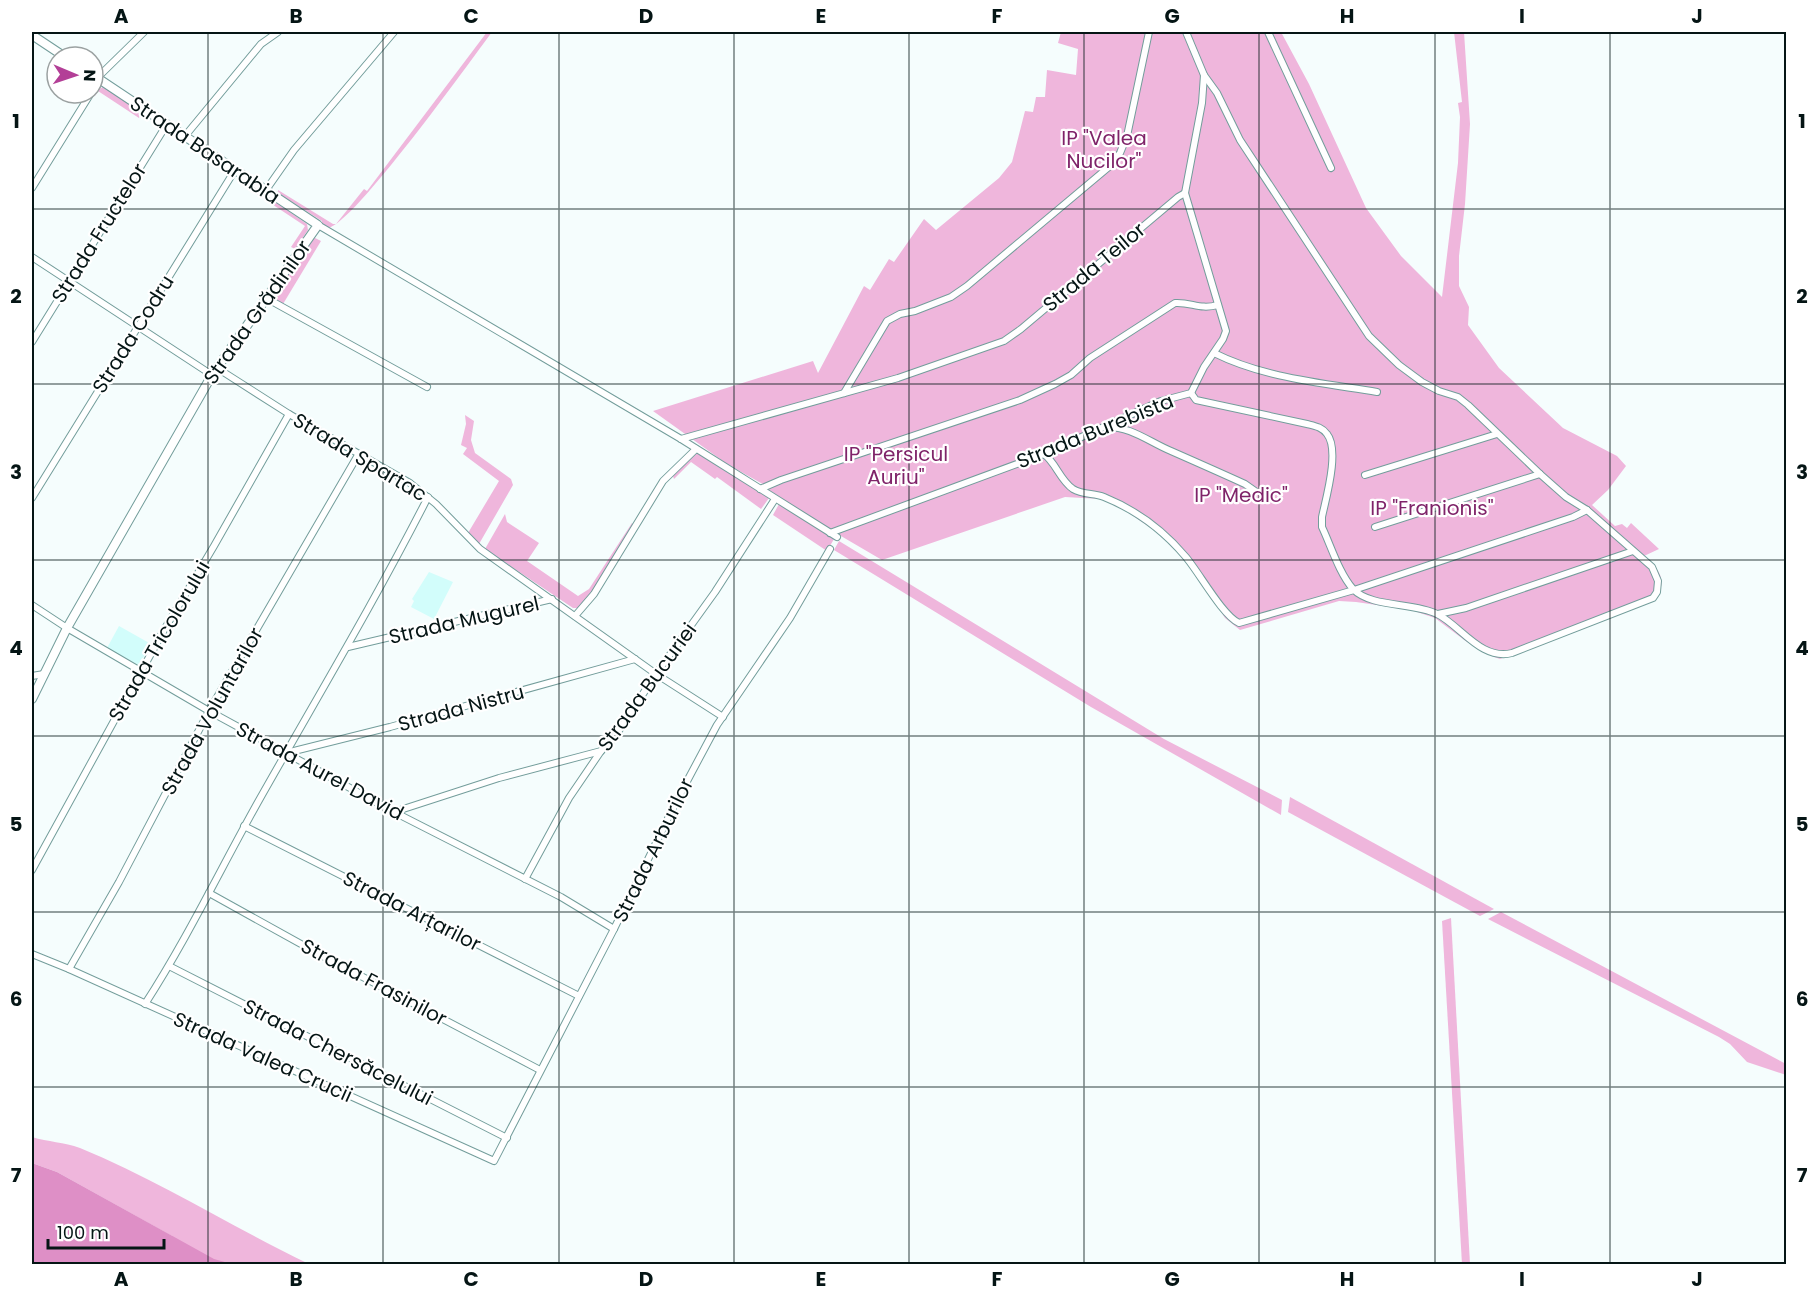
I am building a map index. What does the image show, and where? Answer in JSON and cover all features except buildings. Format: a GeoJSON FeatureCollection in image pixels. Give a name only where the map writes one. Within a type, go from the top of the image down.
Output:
{"type":"FeatureCollection","features":[{"type":"Feature","properties":{"kind":"street"},"geometry":{"type":"LineString","coordinates":[[105,68],[144,32]]}},
{"type":"Feature","properties":{"kind":"street"},"geometry":{"type":"LineString","coordinates":[[185,136],[261,44],[278,32]]}},
{"type":"Feature","properties":{"kind":"street"},"geometry":{"type":"LineString","coordinates":[[266,190],[294,150],[393,32]]}},
{"type":"Feature","properties":{"kind":"street"},"geometry":{"type":"LineString","coordinates":[[844,393],[887,321],[900,314],[915,311],[951,297],[967,286],[1110,166],[1120,153],[1126,136],[1149,32]]}},
{"type":"Feature","properties":{"kind":"street"},"geometry":{"type":"LineString","coordinates":[[1186,32],[1204,75],[1217,93],[1240,140],[1369,336],[1399,365],[1422,382],[1458,397],[1489,423],[1497,434],[1566,497],[1587,510],[1652,567],[1657,574],[1658,587],[1653,598],[1512,653],[1494,654],[1466,637],[1438,614],[1420,608],[1370,599],[1354,590],[1322,527],[1333,454],[1331,439],[1327,433],[1321,428],[1307,424],[1196,400],[1191,393]]}},
{"type":"Feature","properties":{"kind":"street"},"geometry":{"type":"LineString","coordinates":[[1268,32],[1330,168]]}},
{"type":"Feature","properties":{"kind":"street"},"geometry":{"type":"LineString","coordinates":[[32,35],[47,45]]}},
{"type":"Feature","properties":{"kind":"street"},"geometry":{"type":"LineString","coordinates":[[1185,193],[1204,88],[1204,75]]}},
{"type":"Feature","properties":{"kind":"street","name":"Strada Basarabia"},"geometry":{"type":"LineString","coordinates":[[105,84],[318,225]]}},
{"type":"Feature","properties":{"kind":"street"},"geometry":{"type":"LineString","coordinates":[[32,188],[83,105]]}},
{"type":"Feature","properties":{"kind":"street","name":"Strada Fructelor"},"geometry":{"type":"LineString","coordinates":[[32,342],[167,124]]}},
{"type":"Feature","properties":{"kind":"street","name":"Strada Codru"},"geometry":{"type":"LineString","coordinates":[[32,498],[235,170]]}},
{"type":"Feature","properties":{"kind":"street","name":"Strada Teilor"},"geometry":{"type":"LineString","coordinates":[[681,440],[930,368],[1012,337],[1129,237],[1185,193]]}},
{"type":"Feature","properties":{"kind":"street","name":"Strada Burebista"},"geometry":{"type":"LineString","coordinates":[[830,532],[1044,454],[1161,401],[1191,393],[1226,331],[1185,193]]}},
{"type":"Feature","properties":{"kind":"street","name":"Strada Grădinilor"},"geometry":{"type":"LineString","coordinates":[[32,699],[67,628],[212,375],[318,225],[696,448],[837,537]]}},
{"type":"Feature","properties":{"kind":"street"},"geometry":{"type":"LineString","coordinates":[[32,256],[212,375]]}},
{"type":"Feature","properties":{"kind":"street"},"geometry":{"type":"LineString","coordinates":[[266,298],[427,387]]}},
{"type":"Feature","properties":{"kind":"street"},"geometry":{"type":"LineString","coordinates":[[760,489],[1020,400],[1071,375],[1090,358],[1175,303],[1203,308],[1218,305]]}},
{"type":"Feature","properties":{"kind":"street"},"geometry":{"type":"LineString","coordinates":[[1214,352],[1246,367],[1269,373],[1377,392]]}},
{"type":"Feature","properties":{"kind":"street","name":"Strada Spartac"},"geometry":{"type":"LineString","coordinates":[[218,368],[289,414],[410,483],[428,497],[480,549],[552,599]]}},
{"type":"Feature","properties":{"kind":"street","name":"Strada Tricolorului"},"geometry":{"type":"LineString","coordinates":[[32,870],[141,671],[289,414]]}},
{"type":"Feature","properties":{"kind":"street"},"geometry":{"type":"LineString","coordinates":[[1125,416],[1123,420],[1126,429]]}},
{"type":"Feature","properties":{"kind":"street"},"geometry":{"type":"LineString","coordinates":[[1101,428],[1126,429],[1245,484],[1255,491]]}},
{"type":"Feature","properties":{"kind":"street"},"geometry":{"type":"LineString","coordinates":[[1365,475],[1497,434]]}},
{"type":"Feature","properties":{"kind":"street"},"geometry":{"type":"LineString","coordinates":[[575,616],[594,594],[663,481],[696,448]]}},
{"type":"Feature","properties":{"kind":"street","name":"Strada Voluntarilor"},"geometry":{"type":"LineString","coordinates":[[69,969],[209,711],[358,454]]}},
{"type":"Feature","properties":{"kind":"street"},"geometry":{"type":"LineString","coordinates":[[1044,454],[1066,483],[1076,491],[1100,495],[1119,503],[1156,527],[1185,556],[1225,611],[1237,623],[1251,621],[1354,590],[1573,518],[1587,510]]}},
{"type":"Feature","properties":{"kind":"street"},"geometry":{"type":"LineString","coordinates":[[1375,527],[1540,474]]}},
{"type":"Feature","properties":{"kind":"street"},"geometry":{"type":"LineString","coordinates":[[145,1004],[169,966],[244,826],[348,647],[428,497]]}},
{"type":"Feature","properties":{"kind":"street","name":"Strada Bucuriei"},"geometry":{"type":"LineString","coordinates":[[525,879],[569,798],[601,751],[615,738],[775,499]]}},
{"type":"Feature","properties":{"kind":"street","name":"Strada Arburilor"},"geometry":{"type":"LineString","coordinates":[[494,1161],[717,724],[790,618],[830,549]]}},
{"type":"Feature","properties":{"kind":"street"},"geometry":{"type":"LineString","coordinates":[[1438,614],[1466,608],[1633,551]]}},
{"type":"Feature","properties":{"kind":"street","name":"Strada Mugurel"},"geometry":{"type":"LineString","coordinates":[[348,647],[552,599],[656,674],[723,717]]}},
{"type":"Feature","properties":{"kind":"street","name":"Strada Aurel David"},"geometry":{"type":"LineString","coordinates":[[32,605],[209,711],[394,812],[561,897],[614,928]]}},
{"type":"Feature","properties":{"kind":"street","name":"Strada Nistru"},"geometry":{"type":"LineString","coordinates":[[286,753],[298,752],[635,659]]}},
{"type":"Feature","properties":{"kind":"street"},"geometry":{"type":"LineString","coordinates":[[32,676],[44,674]]}},
{"type":"Feature","properties":{"kind":"street"},"geometry":{"type":"LineString","coordinates":[[394,812],[482,783],[601,751]]}},
{"type":"Feature","properties":{"kind":"street","name":"Strada Arțarilor"},"geometry":{"type":"LineString","coordinates":[[244,826],[579,996]]}},
{"type":"Feature","properties":{"kind":"street","name":"Strada Frasinilor"},"geometry":{"type":"LineString","coordinates":[[209,893],[319,954],[540,1070]]}},
{"type":"Feature","properties":{"kind":"street","name":"Strada Valea Crucii"},"geometry":{"type":"LineString","coordinates":[[32,954],[494,1161]]}},
{"type":"Feature","properties":{"kind":"street","name":"Strada Chersăcelului"},"geometry":{"type":"LineString","coordinates":[[169,966],[507,1138]]}},
{"type":"Feature","properties":{"kind":"shaded area"},"geometry":{"type":"Polygon","coordinates":[[[429,572],[453,582],[434,619],[411,607],[414,601],[412,599],[429,572]]]}},
{"type":"Feature","properties":{"kind":"shaded area"},"geometry":{"type":"Polygon","coordinates":[[[119,626],[151,644],[139,665],[107,648],[119,626]]]}},
{"type":"Feature","properties":{"kind":"shaded area"},"geometry":{"type":"Polygon","coordinates":[[[32,1163],[57,1172],[214,1259],[232,1264],[32,1264],[32,1163]]]}},
{"type":"Feature","properties":{"kind":"green space"},"geometry":{"type":"Polygon","coordinates":[[[487,32],[492,32],[385,172],[361,200],[337,222],[364,189],[367,191],[487,32]]]}},
{"type":"Feature","properties":{"kind":"green space"},"geometry":{"type":"Polygon","coordinates":[[[1061,32],[1281,32],[1309,84],[1366,208],[1401,256],[1442,297],[1458,163],[1460,117],[1458,103],[1462,102],[1454,32],[1464,32],[1470,124],[1459,256],[1459,286],[1469,307],[1468,325],[1499,368],[1563,428],[1617,456],[1626,466],[1608,490],[1592,505],[1615,526],[1622,524],[1627,528],[1631,523],[1659,549],[1644,556],[1660,576],[1661,587],[1655,600],[1500,659],[1467,642],[1435,618],[1411,610],[1356,602],[1339,601],[1240,630],[1225,618],[1198,576],[1164,537],[1120,507],[1101,499],[1065,497],[882,560],[817,522],[769,490],[768,487],[727,464],[653,411],[813,361],[818,373],[864,286],[870,290],[889,259],[894,262],[924,219],[936,230],[999,178],[1012,162],[1025,111],[1033,112],[1036,97],[1045,97],[1047,70],[1076,75],[1078,49],[1058,43],[1061,32]]]}},
{"type":"Feature","properties":{"kind":"green space"},"geometry":{"type":"Polygon","coordinates":[[[105,88],[141,111],[139,118],[105,96],[105,88]]]}},
{"type":"Feature","properties":{"kind":"green space"},"geometry":{"type":"Polygon","coordinates":[[[245,181],[307,224],[308,230],[295,249],[291,247],[305,226],[243,185],[245,181]]]}},
{"type":"Feature","properties":{"kind":"green space"},"geometry":{"type":"Polygon","coordinates":[[[278,190],[333,224],[335,224],[328,228],[322,221],[278,193],[278,190]]]}},
{"type":"Feature","properties":{"kind":"green space"},"geometry":{"type":"Polygon","coordinates":[[[315,238],[321,241],[283,304],[275,299],[274,295],[315,238]]]}},
{"type":"Feature","properties":{"kind":"green space"},"geometry":{"type":"Polygon","coordinates":[[[465,415],[474,421],[471,440],[475,453],[511,479],[513,485],[479,544],[468,533],[499,481],[463,454],[467,448],[461,445],[466,424],[465,415]]]}},
{"type":"Feature","properties":{"kind":"green space"},"geometry":{"type":"Polygon","coordinates":[[[697,453],[769,498],[761,509],[717,477],[715,479],[691,462],[674,479],[673,476],[697,453]]]}},
{"type":"Feature","properties":{"kind":"green space"},"geometry":{"type":"Polygon","coordinates":[[[779,504],[834,539],[827,551],[773,515],[779,504]]]}},
{"type":"Feature","properties":{"kind":"green space"},"geometry":{"type":"Polygon","coordinates":[[[505,514],[507,522],[539,543],[527,561],[578,596],[589,589],[632,523],[634,525],[592,593],[578,608],[573,608],[485,549],[505,514]]]}},
{"type":"Feature","properties":{"kind":"green space"},"geometry":{"type":"Polygon","coordinates":[[[839,541],[1164,739],[1282,800],[1281,815],[1091,707],[834,550],[839,541]]]}},
{"type":"Feature","properties":{"kind":"green space"},"geometry":{"type":"Polygon","coordinates":[[[1290,797],[1494,909],[1480,916],[1288,812],[1290,797]]]}},
{"type":"Feature","properties":{"kind":"green space"},"geometry":{"type":"Polygon","coordinates":[[[1501,912],[1786,1064],[1786,1075],[1747,1062],[1730,1044],[1719,1037],[1488,919],[1501,912]]]}},
{"type":"Feature","properties":{"kind":"green space"},"geometry":{"type":"Polygon","coordinates":[[[1451,918],[1470,1264],[1462,1264],[1442,921],[1451,918]]]}},
{"type":"Feature","properties":{"kind":"green space"},"geometry":{"type":"Polygon","coordinates":[[[32,1137],[74,1146],[110,1161],[309,1264],[72,1264],[172,1236],[57,1172],[32,1163],[32,1137]]]}},
{"type":"Feature","properties":{"kind":"park label","name":"IP \"Valea Nucilor\""},"geometry":{"type":"Point","coordinates":[1104,150]}},
{"type":"Feature","properties":{"kind":"park label","name":"IP \"Persicul Auriu\""},"geometry":{"type":"Point","coordinates":[896,466]}},
{"type":"Feature","properties":{"kind":"park label","name":"IP \"Medic\""},"geometry":{"type":"Point","coordinates":[1241,495]}},
{"type":"Feature","properties":{"kind":"park label","name":"IP \"Franionis\""},"geometry":{"type":"Point","coordinates":[1432,508]}}]}
